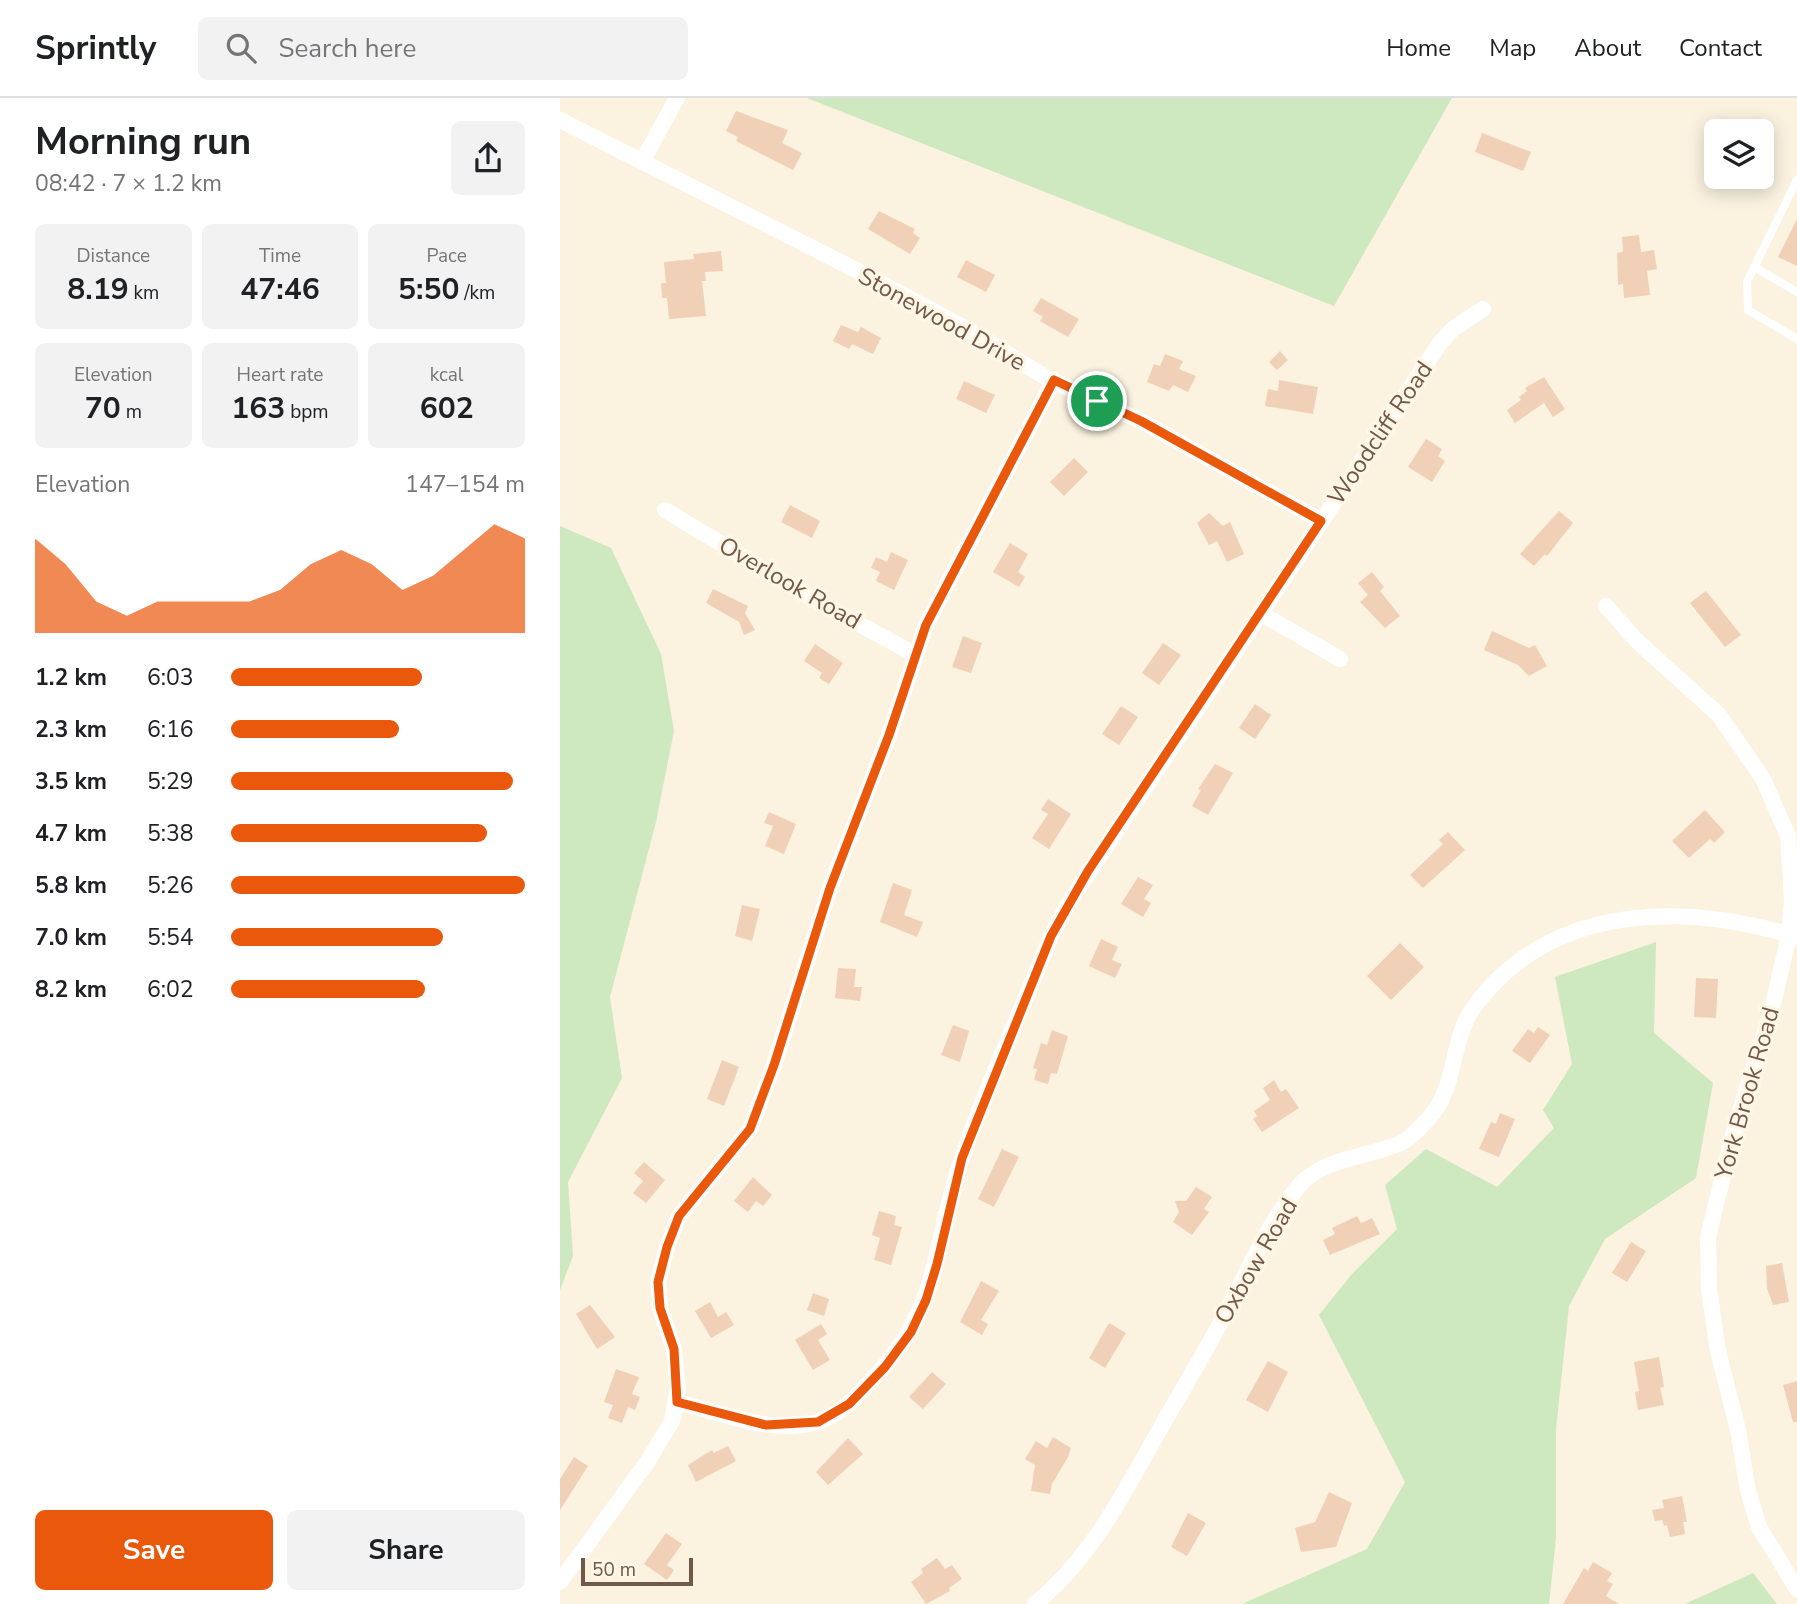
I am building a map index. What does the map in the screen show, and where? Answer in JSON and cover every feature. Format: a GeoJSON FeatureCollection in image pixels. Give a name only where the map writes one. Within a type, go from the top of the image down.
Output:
{"type":"FeatureCollection","features":[{"type":"Feature","properties":{"kind":"street"},"geometry":{"type":"LineString","coordinates":[[642,162],[677,98]]}},
{"type":"Feature","properties":{"kind":"street","name":"Stonewood Drive"},"geometry":{"type":"LineString","coordinates":[[560,120],[858,271],[969,330],[1054,380],[1141,421],[1321,521]]}},
{"type":"Feature","properties":{"kind":"street","name":"Woodcliff Road"},"geometry":{"type":"LineString","coordinates":[[677,1402],[766,1425],[818,1422],[849,1404],[898,1350],[911,1332],[926,1300],[962,1158],[1051,936],[1088,871],[1262,614],[1440,343],[1453,329],[1483,309]]}},
{"type":"Feature","properties":{"kind":"street"},"geometry":{"type":"LineString","coordinates":[[560,1582],[648,1461],[672,1421],[677,1402],[674,1349],[660,1308],[658,1282],[667,1247],[679,1216],[750,1129],[774,1065],[830,888],[926,625],[1054,380]]}},
{"type":"Feature","properties":{"kind":"street","name":"Overlook Road"},"geometry":{"type":"LineString","coordinates":[[665,510],[806,595],[916,655]]}},
{"type":"Feature","properties":{"kind":"street","name":"York Brook Road"},"geometry":{"type":"LineString","coordinates":[[1606,606],[1637,641],[1719,715],[1763,779],[1788,835],[1793,936],[1735,1127],[1708,1237],[1708,1250],[1709,1289],[1718,1351],[1738,1430],[1748,1491],[1759,1527],[1797,1588]]}},
{"type":"Feature","properties":{"kind":"street"},"geometry":{"type":"LineString","coordinates":[[1262,614],[1340,659]]}},
{"type":"Feature","properties":{"kind":"street","name":"Oxbow Road"},"geometry":{"type":"LineString","coordinates":[[1035,1604],[1063,1580],[1105,1524],[1221,1322],[1265,1237],[1300,1184],[1321,1168],[1404,1142],[1436,1110],[1472,1009],[1504,971],[1543,944],[1588,924],[1648,915],[1720,919],[1793,936]]}},
{"type":"Feature","properties":{"kind":"lane"},"geometry":{"type":"LineString","coordinates":[[1797,180],[1747,282],[1748,310],[1797,339]]}},
{"type":"Feature","properties":{"kind":"lane"},"geometry":{"type":"LineString","coordinates":[[1754,267],[1797,292]]}},
{"type":"Feature","properties":{"kind":"green space"},"geometry":{"type":"Polygon","coordinates":[[[807,98],[1452,98],[1334,306],[807,98]]]}},
{"type":"Feature","properties":{"kind":"green space"},"geometry":{"type":"Polygon","coordinates":[[[560,526],[611,548],[661,654],[674,731],[656,822],[610,997],[622,1078],[568,1182],[573,1256],[560,1290],[560,526]]]}},
{"type":"Feature","properties":{"kind":"green space"},"geometry":{"type":"Polygon","coordinates":[[[1656,942],[1654,1033],[1713,1083],[1696,1178],[1605,1239],[1569,1306],[1556,1429],[1556,1538],[1549,1604],[1242,1604],[1367,1549],[1405,1482],[1319,1315],[1352,1274],[1397,1229],[1385,1185],[1426,1149],[1497,1187],[1554,1128],[1543,1110],[1572,1064],[1555,977],[1656,942]]]}},
{"type":"Feature","properties":{"kind":"green space"},"geometry":{"type":"Polygon","coordinates":[[[1753,1573],[1777,1604],[1685,1604],[1753,1573]]]}},
{"type":"Feature","properties":{"kind":"building"},"geometry":{"type":"Polygon","coordinates":[[[736,111],[788,130],[782,143],[802,153],[793,170],[736,141],[738,137],[726,131],[736,111]]]}},
{"type":"Feature","properties":{"kind":"building"},"geometry":{"type":"Polygon","coordinates":[[[1482,133],[1531,152],[1523,171],[1475,152],[1482,133]]]}},
{"type":"Feature","properties":{"kind":"building"},"geometry":{"type":"Polygon","coordinates":[[[879,211],[915,229],[913,233],[920,238],[910,254],[868,229],[879,211]]]}},
{"type":"Feature","properties":{"kind":"building"},"geometry":{"type":"Polygon","coordinates":[[[1797,219],[1797,266],[1778,257],[1797,219]]]}},
{"type":"Feature","properties":{"kind":"building"},"geometry":{"type":"Polygon","coordinates":[[[1639,235],[1641,252],[1654,250],[1657,269],[1647,271],[1650,295],[1624,298],[1623,284],[1618,285],[1617,253],[1623,252],[1622,237],[1639,235]]]}},
{"type":"Feature","properties":{"kind":"building"},"geometry":{"type":"Polygon","coordinates":[[[721,251],[723,271],[705,272],[706,281],[702,281],[706,316],[669,319],[667,298],[662,298],[661,283],[666,283],[664,262],[694,259],[693,254],[721,251]]]}},
{"type":"Feature","properties":{"kind":"building"},"geometry":{"type":"Polygon","coordinates":[[[966,260],[995,275],[986,292],[957,277],[966,260]]]}},
{"type":"Feature","properties":{"kind":"building"},"geometry":{"type":"Polygon","coordinates":[[[1041,298],[1079,319],[1068,337],[1040,321],[1043,317],[1033,311],[1041,298]]]}},
{"type":"Feature","properties":{"kind":"building"},"geometry":{"type":"Polygon","coordinates":[[[841,325],[858,332],[861,327],[881,338],[873,354],[852,344],[849,349],[833,341],[841,325]]]}},
{"type":"Feature","properties":{"kind":"building"},"geometry":{"type":"Polygon","coordinates":[[[1280,351],[1288,360],[1277,370],[1269,362],[1280,351]]]}},
{"type":"Feature","properties":{"kind":"building"},"geometry":{"type":"Polygon","coordinates":[[[1165,354],[1183,361],[1179,369],[1196,376],[1188,392],[1173,385],[1169,391],[1147,382],[1154,364],[1160,366],[1165,354]]]}},
{"type":"Feature","properties":{"kind":"building"},"geometry":{"type":"Polygon","coordinates":[[[1544,377],[1565,409],[1553,417],[1544,403],[1515,423],[1507,410],[1521,400],[1519,397],[1527,391],[1525,388],[1544,377]]]}},
{"type":"Feature","properties":{"kind":"building"},"geometry":{"type":"Polygon","coordinates":[[[1279,380],[1318,387],[1313,414],[1265,406],[1268,389],[1278,391],[1279,380]]]}},
{"type":"Feature","properties":{"kind":"building"},"geometry":{"type":"Polygon","coordinates":[[[964,381],[995,395],[986,413],[956,399],[964,381]]]}},
{"type":"Feature","properties":{"kind":"building"},"geometry":{"type":"Polygon","coordinates":[[[1426,439],[1442,449],[1438,456],[1445,461],[1432,482],[1408,467],[1426,439]]]}},
{"type":"Feature","properties":{"kind":"building"},"geometry":{"type":"Polygon","coordinates":[[[1074,458],[1088,472],[1064,496],[1050,482],[1074,458]]]}},
{"type":"Feature","properties":{"kind":"building"},"geometry":{"type":"Polygon","coordinates":[[[790,505],[820,521],[812,538],[781,522],[790,505]]]}},
{"type":"Feature","properties":{"kind":"building"},"geometry":{"type":"Polygon","coordinates":[[[1559,511],[1573,523],[1547,556],[1545,554],[1534,566],[1520,554],[1559,511]]]}},
{"type":"Feature","properties":{"kind":"building"},"geometry":{"type":"Polygon","coordinates":[[[1209,513],[1223,526],[1230,522],[1244,554],[1227,562],[1217,541],[1209,545],[1197,523],[1209,513]]]}},
{"type":"Feature","properties":{"kind":"building"},"geometry":{"type":"Polygon","coordinates":[[[1010,543],[1028,554],[1018,572],[1025,577],[1019,587],[993,572],[1010,543]]]}},
{"type":"Feature","properties":{"kind":"building"},"geometry":{"type":"Polygon","coordinates":[[[891,552],[908,560],[894,590],[876,581],[880,572],[871,568],[876,557],[887,562],[891,552]]]}},
{"type":"Feature","properties":{"kind":"building"},"geometry":{"type":"Polygon","coordinates":[[[1372,572],[1384,587],[1380,591],[1400,616],[1385,628],[1360,602],[1368,595],[1358,583],[1372,572]]]}},
{"type":"Feature","properties":{"kind":"building"},"geometry":{"type":"Polygon","coordinates":[[[713,589],[748,606],[745,613],[755,630],[744,635],[739,622],[706,603],[713,589]]]}},
{"type":"Feature","properties":{"kind":"building"},"geometry":{"type":"Polygon","coordinates":[[[1706,591],[1741,635],[1725,647],[1690,603],[1706,591]]]}},
{"type":"Feature","properties":{"kind":"building"},"geometry":{"type":"Polygon","coordinates":[[[1492,631],[1529,648],[1535,645],[1547,666],[1529,676],[1518,665],[1484,650],[1492,631]]]}},
{"type":"Feature","properties":{"kind":"building"},"geometry":{"type":"Polygon","coordinates":[[[963,636],[982,643],[971,673],[952,667],[963,636]]]}},
{"type":"Feature","properties":{"kind":"building"},"geometry":{"type":"Polygon","coordinates":[[[1163,643],[1181,655],[1159,685],[1142,673],[1163,643]]]}},
{"type":"Feature","properties":{"kind":"building"},"geometry":{"type":"Polygon","coordinates":[[[815,644],[843,663],[829,684],[819,678],[822,673],[804,661],[815,644]]]}},
{"type":"Feature","properties":{"kind":"building"},"geometry":{"type":"Polygon","coordinates":[[[1255,704],[1271,715],[1255,739],[1239,728],[1255,704]]]}},
{"type":"Feature","properties":{"kind":"building"},"geometry":{"type":"Polygon","coordinates":[[[1121,706],[1138,717],[1119,745],[1102,734],[1121,706]]]}},
{"type":"Feature","properties":{"kind":"building"},"geometry":{"type":"Polygon","coordinates":[[[1215,764],[1233,773],[1208,815],[1192,806],[1201,790],[1198,789],[1215,764]]]}},
{"type":"Feature","properties":{"kind":"building"},"geometry":{"type":"Polygon","coordinates":[[[1048,799],[1071,814],[1049,849],[1032,838],[1048,814],[1041,810],[1048,799]]]}},
{"type":"Feature","properties":{"kind":"building"},"geometry":{"type":"Polygon","coordinates":[[[1705,810],[1725,832],[1714,843],[1710,839],[1689,858],[1672,841],[1705,810]]]}},
{"type":"Feature","properties":{"kind":"building"},"geometry":{"type":"Polygon","coordinates":[[[769,812],[796,824],[784,854],[765,846],[773,826],[764,823],[769,812]]]}},
{"type":"Feature","properties":{"kind":"building"},"geometry":{"type":"Polygon","coordinates":[[[1448,832],[1465,850],[1423,888],[1410,875],[1443,844],[1439,840],[1448,832]]]}},
{"type":"Feature","properties":{"kind":"building"},"geometry":{"type":"Polygon","coordinates":[[[1138,877],[1153,885],[1144,899],[1151,903],[1143,917],[1121,904],[1138,877]]]}},
{"type":"Feature","properties":{"kind":"building"},"geometry":{"type":"Polygon","coordinates":[[[893,883],[912,890],[904,915],[923,922],[917,937],[880,922],[893,883]]]}},
{"type":"Feature","properties":{"kind":"building"},"geometry":{"type":"Polygon","coordinates":[[[742,905],[760,909],[752,941],[735,936],[742,905]]]}},
{"type":"Feature","properties":{"kind":"building"},"geometry":{"type":"Polygon","coordinates":[[[1101,939],[1118,947],[1112,960],[1122,964],[1115,978],[1089,966],[1101,939]]]}},
{"type":"Feature","properties":{"kind":"building"},"geometry":{"type":"Polygon","coordinates":[[[1400,943],[1424,967],[1391,1000],[1367,976],[1400,943]]]}},
{"type":"Feature","properties":{"kind":"building"},"geometry":{"type":"Polygon","coordinates":[[[838,968],[856,969],[854,987],[862,987],[860,1001],[835,998],[838,968]]]}},
{"type":"Feature","properties":{"kind":"building"},"geometry":{"type":"Polygon","coordinates":[[[1696,978],[1718,979],[1716,1018],[1694,1017],[1696,978]]]}},
{"type":"Feature","properties":{"kind":"building"},"geometry":{"type":"Polygon","coordinates":[[[953,1025],[969,1031],[960,1062],[941,1055],[953,1025]]]}},
{"type":"Feature","properties":{"kind":"building"},"geometry":{"type":"Polygon","coordinates":[[[1538,1027],[1550,1035],[1530,1063],[1512,1051],[1528,1029],[1534,1033],[1538,1027]]]}},
{"type":"Feature","properties":{"kind":"building"},"geometry":{"type":"Polygon","coordinates":[[[1052,1030],[1068,1036],[1057,1074],[1051,1073],[1048,1084],[1034,1080],[1037,1069],[1033,1068],[1041,1043],[1047,1045],[1052,1030]]]}},
{"type":"Feature","properties":{"kind":"building"},"geometry":{"type":"Polygon","coordinates":[[[722,1060],[739,1067],[724,1106],[707,1099],[722,1060]]]}},
{"type":"Feature","properties":{"kind":"building"},"geometry":{"type":"Polygon","coordinates":[[[1274,1080],[1281,1092],[1286,1089],[1299,1108],[1262,1132],[1253,1119],[1257,1116],[1254,1111],[1270,1100],[1263,1088],[1274,1080]]]}},
{"type":"Feature","properties":{"kind":"building"},"geometry":{"type":"Polygon","coordinates":[[[1500,1113],[1515,1119],[1499,1157],[1479,1149],[1491,1122],[1496,1124],[1500,1113]]]}},
{"type":"Feature","properties":{"kind":"building"},"geometry":{"type":"Polygon","coordinates":[[[1002,1149],[1019,1157],[994,1207],[978,1199],[1002,1149]]]}},
{"type":"Feature","properties":{"kind":"building"},"geometry":{"type":"Polygon","coordinates":[[[644,1162],[665,1180],[646,1203],[633,1193],[643,1181],[634,1173],[644,1162]]]}},
{"type":"Feature","properties":{"kind":"building"},"geometry":{"type":"Polygon","coordinates":[[[753,1177],[772,1195],[763,1206],[756,1201],[748,1212],[734,1201],[753,1177]]]}},
{"type":"Feature","properties":{"kind":"building"},"geometry":{"type":"Polygon","coordinates":[[[1196,1187],[1212,1197],[1204,1209],[1209,1212],[1192,1235],[1173,1222],[1179,1212],[1175,1201],[1186,1201],[1196,1187]]]}},
{"type":"Feature","properties":{"kind":"building"},"geometry":{"type":"Polygon","coordinates":[[[879,1211],[896,1216],[894,1225],[902,1227],[891,1265],[874,1260],[880,1238],[872,1235],[879,1211]]]}},
{"type":"Feature","properties":{"kind":"building"},"geometry":{"type":"Polygon","coordinates":[[[1357,1216],[1361,1223],[1372,1218],[1380,1234],[1330,1255],[1323,1240],[1335,1234],[1332,1228],[1357,1216]]]}},
{"type":"Feature","properties":{"kind":"building"},"geometry":{"type":"Polygon","coordinates":[[[1631,1242],[1646,1251],[1627,1282],[1612,1273],[1631,1242]]]}},
{"type":"Feature","properties":{"kind":"building"},"geometry":{"type":"Polygon","coordinates":[[[1782,1263],[1789,1302],[1773,1305],[1767,1288],[1766,1266],[1782,1263]]]}},
{"type":"Feature","properties":{"kind":"building"},"geometry":{"type":"Polygon","coordinates":[[[981,1281],[999,1291],[981,1320],[988,1324],[982,1335],[960,1322],[981,1281]]]}},
{"type":"Feature","properties":{"kind":"building"},"geometry":{"type":"Polygon","coordinates":[[[813,1293],[829,1299],[824,1316],[807,1310],[813,1293]]]}},
{"type":"Feature","properties":{"kind":"building"},"geometry":{"type":"Polygon","coordinates":[[[710,1302],[718,1317],[726,1312],[734,1325],[711,1338],[695,1311],[710,1302]]]}},
{"type":"Feature","properties":{"kind":"building"},"geometry":{"type":"Polygon","coordinates":[[[590,1305],[615,1337],[597,1349],[576,1314],[590,1305]]]}},
{"type":"Feature","properties":{"kind":"building"},"geometry":{"type":"Polygon","coordinates":[[[1109,1323],[1126,1333],[1105,1368],[1089,1358],[1109,1323]]]}},
{"type":"Feature","properties":{"kind":"building"},"geometry":{"type":"Polygon","coordinates":[[[821,1324],[827,1334],[818,1340],[830,1360],[813,1370],[795,1340],[821,1324]]]}},
{"type":"Feature","properties":{"kind":"building"},"geometry":{"type":"Polygon","coordinates":[[[1659,1357],[1664,1387],[1660,1388],[1664,1405],[1638,1410],[1635,1392],[1639,1391],[1634,1362],[1659,1357]]]}},
{"type":"Feature","properties":{"kind":"building"},"geometry":{"type":"Polygon","coordinates":[[[1268,1361],[1288,1372],[1268,1412],[1246,1400],[1268,1361]]]}},
{"type":"Feature","properties":{"kind":"building"},"geometry":{"type":"Polygon","coordinates":[[[616,1369],[639,1377],[632,1394],[640,1397],[635,1410],[628,1407],[622,1423],[608,1418],[613,1405],[604,1402],[616,1369]]]}},
{"type":"Feature","properties":{"kind":"building"},"geometry":{"type":"Polygon","coordinates":[[[932,1372],[946,1384],[923,1409],[909,1397],[932,1372]]]}},
{"type":"Feature","properties":{"kind":"building"},"geometry":{"type":"Polygon","coordinates":[[[1797,1381],[1797,1422],[1793,1422],[1783,1385],[1797,1381]]]}},
{"type":"Feature","properties":{"kind":"building"},"geometry":{"type":"Polygon","coordinates":[[[1053,1437],[1071,1448],[1068,1457],[1052,1484],[1050,1494],[1031,1491],[1035,1465],[1025,1459],[1036,1441],[1047,1448],[1053,1437]]]}},
{"type":"Feature","properties":{"kind":"building"},"geometry":{"type":"Polygon","coordinates":[[[848,1438],[863,1454],[828,1485],[816,1472],[848,1438]]]}},
{"type":"Feature","properties":{"kind":"building"},"geometry":{"type":"Polygon","coordinates":[[[728,1446],[736,1461],[696,1482],[688,1465],[712,1450],[714,1453],[728,1446]]]}},
{"type":"Feature","properties":{"kind":"building"},"geometry":{"type":"Polygon","coordinates":[[[574,1457],[588,1466],[560,1510],[560,1479],[574,1457]]]}},
{"type":"Feature","properties":{"kind":"building"},"geometry":{"type":"Polygon","coordinates":[[[1329,1492],[1352,1503],[1336,1547],[1301,1552],[1295,1528],[1315,1522],[1329,1492]]]}},
{"type":"Feature","properties":{"kind":"building"},"geometry":{"type":"Polygon","coordinates":[[[1682,1496],[1687,1522],[1683,1522],[1685,1534],[1670,1537],[1667,1525],[1664,1526],[1662,1520],[1655,1521],[1652,1510],[1664,1508],[1662,1500],[1682,1496]]]}},
{"type":"Feature","properties":{"kind":"building"},"geometry":{"type":"Polygon","coordinates":[[[1188,1513],[1206,1523],[1187,1556],[1171,1547],[1188,1513]]]}},
{"type":"Feature","properties":{"kind":"building"},"geometry":{"type":"Polygon","coordinates":[[[666,1533],[682,1544],[667,1565],[674,1570],[667,1580],[644,1564],[666,1533]]]}},
{"type":"Feature","properties":{"kind":"building"},"geometry":{"type":"Polygon","coordinates":[[[937,1558],[945,1569],[952,1565],[962,1579],[949,1588],[950,1591],[926,1604],[911,1582],[923,1573],[921,1569],[937,1558]]]}},
{"type":"Feature","properties":{"kind":"building"},"geometry":{"type":"Polygon","coordinates":[[[1593,1562],[1612,1573],[1607,1581],[1613,1584],[1606,1596],[1619,1604],[1563,1604],[1584,1568],[1588,1571],[1593,1562]]]}},
{"type":"Feature","properties":{"kind":"route"},"geometry":{"type":"LineString","coordinates":[[1054,380],[1097,401],[1227,467],[1321,521],[1262,614],[1088,871],[1051,936],[962,1158],[947,1209],[937,1264],[926,1300],[911,1332],[885,1367],[849,1404],[818,1422],[766,1425],[677,1402],[674,1349],[660,1308],[658,1282],[667,1247],[679,1216],[750,1129],[774,1065],[830,888],[889,735],[926,625],[1054,380]]}}]}
